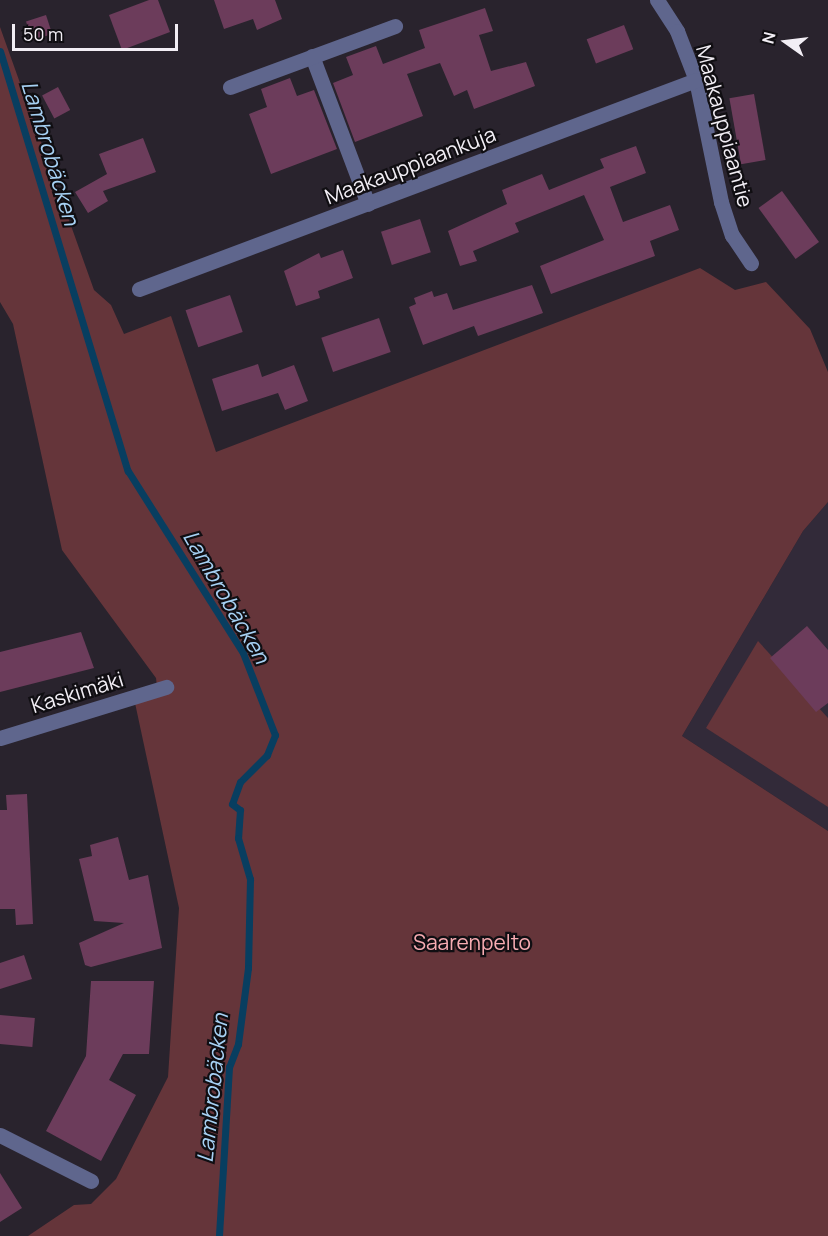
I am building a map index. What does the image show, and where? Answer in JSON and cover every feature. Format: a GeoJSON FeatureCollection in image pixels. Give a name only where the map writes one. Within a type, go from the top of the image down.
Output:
{"type":"FeatureCollection","features":[{"type":"Feature","properties":{"kind":"street","name":"Maakauppiaantie"},"geometry":{"type":"LineString","coordinates":[[657,0],[677,31],[696,80],[721,202],[732,235],[751,263]]}},
{"type":"Feature","properties":{"kind":"street"},"geometry":{"type":"LineString","coordinates":[[230,87],[395,26]]}},
{"type":"Feature","properties":{"kind":"street"},"geometry":{"type":"LineString","coordinates":[[312,56],[368,204]]}},
{"type":"Feature","properties":{"kind":"street","name":"Maakauppiaankuja"},"geometry":{"type":"LineString","coordinates":[[139,289],[696,80]]}},
{"type":"Feature","properties":{"kind":"street","name":"Kaskimäki"},"geometry":{"type":"LineString","coordinates":[[0,738],[166,687]]}},
{"type":"Feature","properties":{"kind":"street"},"geometry":{"type":"LineString","coordinates":[[0,1135],[91,1181]]}},
{"type":"Feature","properties":{"kind":"shaded area"},"geometry":{"type":"Polygon","coordinates":[[[828,502],[828,831],[682,736],[803,531],[828,502]]]}},
{"type":"Feature","properties":{"kind":"green space","name":"Saarenpelto"},"geometry":{"type":"Polygon","coordinates":[[[0,27],[94,290],[111,305],[124,334],[171,316],[216,452],[700,268],[735,290],[766,282],[810,329],[828,372],[828,502],[803,531],[682,736],[828,831],[828,1236],[28,1236],[74,1205],[91,1204],[116,1179],[168,1077],[179,908],[135,703],[158,695],[156,678],[62,550],[13,324],[0,302],[0,27]]]}},
{"type":"Feature","properties":{"kind":"green space"},"geometry":{"type":"Polygon","coordinates":[[[758,641],[828,718],[828,807],[706,728],[758,641]]]}},
{"type":"Feature","properties":{"kind":"building"},"geometry":{"type":"Polygon","coordinates":[[[149,0],[158,0],[170,32],[122,50],[109,15],[149,0]]]}},
{"type":"Feature","properties":{"kind":"building"},"geometry":{"type":"Polygon","coordinates":[[[214,0],[275,0],[282,19],[257,30],[253,19],[224,29],[214,0]]]}},
{"type":"Feature","properties":{"kind":"building"},"geometry":{"type":"Polygon","coordinates":[[[485,8],[493,31],[479,35],[491,71],[526,62],[535,86],[474,109],[467,90],[454,96],[440,63],[407,74],[423,116],[355,142],[333,83],[353,75],[346,57],[376,46],[383,64],[425,48],[419,30],[485,8]]]}},
{"type":"Feature","properties":{"kind":"building"},"geometry":{"type":"Polygon","coordinates":[[[46,15],[52,34],[32,41],[26,21],[46,15]]]}},
{"type":"Feature","properties":{"kind":"building"},"geometry":{"type":"Polygon","coordinates":[[[624,25],[633,49],[596,64],[587,39],[624,25]]]}},
{"type":"Feature","properties":{"kind":"building"},"geometry":{"type":"Polygon","coordinates":[[[290,78],[297,96],[314,90],[337,149],[271,174],[249,114],[267,107],[261,89],[290,78]]]}},
{"type":"Feature","properties":{"kind":"building"},"geometry":{"type":"Polygon","coordinates":[[[58,87],[70,110],[54,118],[42,95],[58,87]]]}},
{"type":"Feature","properties":{"kind":"building"},"geometry":{"type":"Polygon","coordinates":[[[754,94],[766,160],[741,164],[729,98],[754,94]]]}},
{"type":"Feature","properties":{"kind":"building"},"geometry":{"type":"Polygon","coordinates":[[[143,138],[156,172],[103,191],[108,201],[88,213],[75,192],[107,174],[99,154],[143,138]]]}},
{"type":"Feature","properties":{"kind":"building"},"geometry":{"type":"Polygon","coordinates":[[[636,146],[646,173],[610,187],[623,222],[670,205],[679,230],[650,241],[655,256],[551,294],[540,266],[604,240],[584,195],[515,223],[519,232],[473,251],[477,261],[460,266],[448,231],[507,204],[502,190],[542,174],[549,190],[604,168],[600,159],[636,146]]]}},
{"type":"Feature","properties":{"kind":"building"},"geometry":{"type":"Polygon","coordinates":[[[782,191],[819,242],[796,259],[759,208],[782,191]]]}},
{"type":"Feature","properties":{"kind":"building"},"geometry":{"type":"Polygon","coordinates":[[[420,219],[431,252],[392,265],[381,232],[420,219]]]}},
{"type":"Feature","properties":{"kind":"building"},"geometry":{"type":"Polygon","coordinates":[[[343,250],[353,278],[318,291],[320,298],[296,306],[284,271],[319,253],[321,258],[343,250]]]}},
{"type":"Feature","properties":{"kind":"building"},"geometry":{"type":"Polygon","coordinates":[[[532,285],[543,313],[478,336],[474,326],[423,345],[409,307],[416,304],[414,298],[432,291],[434,297],[447,293],[453,310],[532,285]]]}},
{"type":"Feature","properties":{"kind":"building"},"geometry":{"type":"Polygon","coordinates":[[[230,295],[243,332],[198,347],[186,310],[230,295]]]}},
{"type":"Feature","properties":{"kind":"building"},"geometry":{"type":"Polygon","coordinates":[[[379,318],[391,352],[333,372],[321,338],[379,318]]]}},
{"type":"Feature","properties":{"kind":"building"},"geometry":{"type":"Polygon","coordinates":[[[258,364],[262,377],[294,365],[308,401],[285,410],[278,393],[222,411],[212,379],[258,364]]]}},
{"type":"Feature","properties":{"kind":"building"},"geometry":{"type":"Polygon","coordinates":[[[807,626],[828,650],[828,703],[816,712],[770,658],[807,626]]]}},
{"type":"Feature","properties":{"kind":"building"},"geometry":{"type":"Polygon","coordinates":[[[81,632],[94,668],[0,692],[0,652],[81,632]]]}},
{"type":"Feature","properties":{"kind":"building"},"geometry":{"type":"Polygon","coordinates":[[[27,794],[33,924],[16,925],[15,909],[0,909],[0,810],[7,810],[6,795],[27,794]]]}},
{"type":"Feature","properties":{"kind":"building"},"geometry":{"type":"Polygon","coordinates":[[[118,837],[129,880],[148,875],[162,948],[91,967],[85,965],[79,943],[124,923],[94,921],[79,859],[92,856],[90,845],[118,837]]]}},
{"type":"Feature","properties":{"kind":"building"},"geometry":{"type":"Polygon","coordinates":[[[24,955],[32,979],[0,989],[0,963],[24,955]]]}},
{"type":"Feature","properties":{"kind":"building"},"geometry":{"type":"Polygon","coordinates":[[[91,981],[154,981],[149,1054],[123,1054],[109,1080],[136,1095],[101,1161],[46,1131],[86,1056],[91,981]]]}},
{"type":"Feature","properties":{"kind":"building"},"geometry":{"type":"Polygon","coordinates":[[[0,1015],[35,1018],[32,1047],[0,1044],[0,1015]]]}},
{"type":"Feature","properties":{"kind":"building"},"geometry":{"type":"Polygon","coordinates":[[[0,1173],[22,1208],[0,1222],[0,1173]]]}},
{"type":"Feature","properties":{"kind":"waterway","name":"Lambrobäcken"},"geometry":{"type":"LineString","coordinates":[[0,51],[128,471],[243,653],[275,735],[267,755],[240,782],[232,804],[240,810],[238,838],[250,879],[248,968],[238,1044],[229,1067],[219,1236]]}}]}
